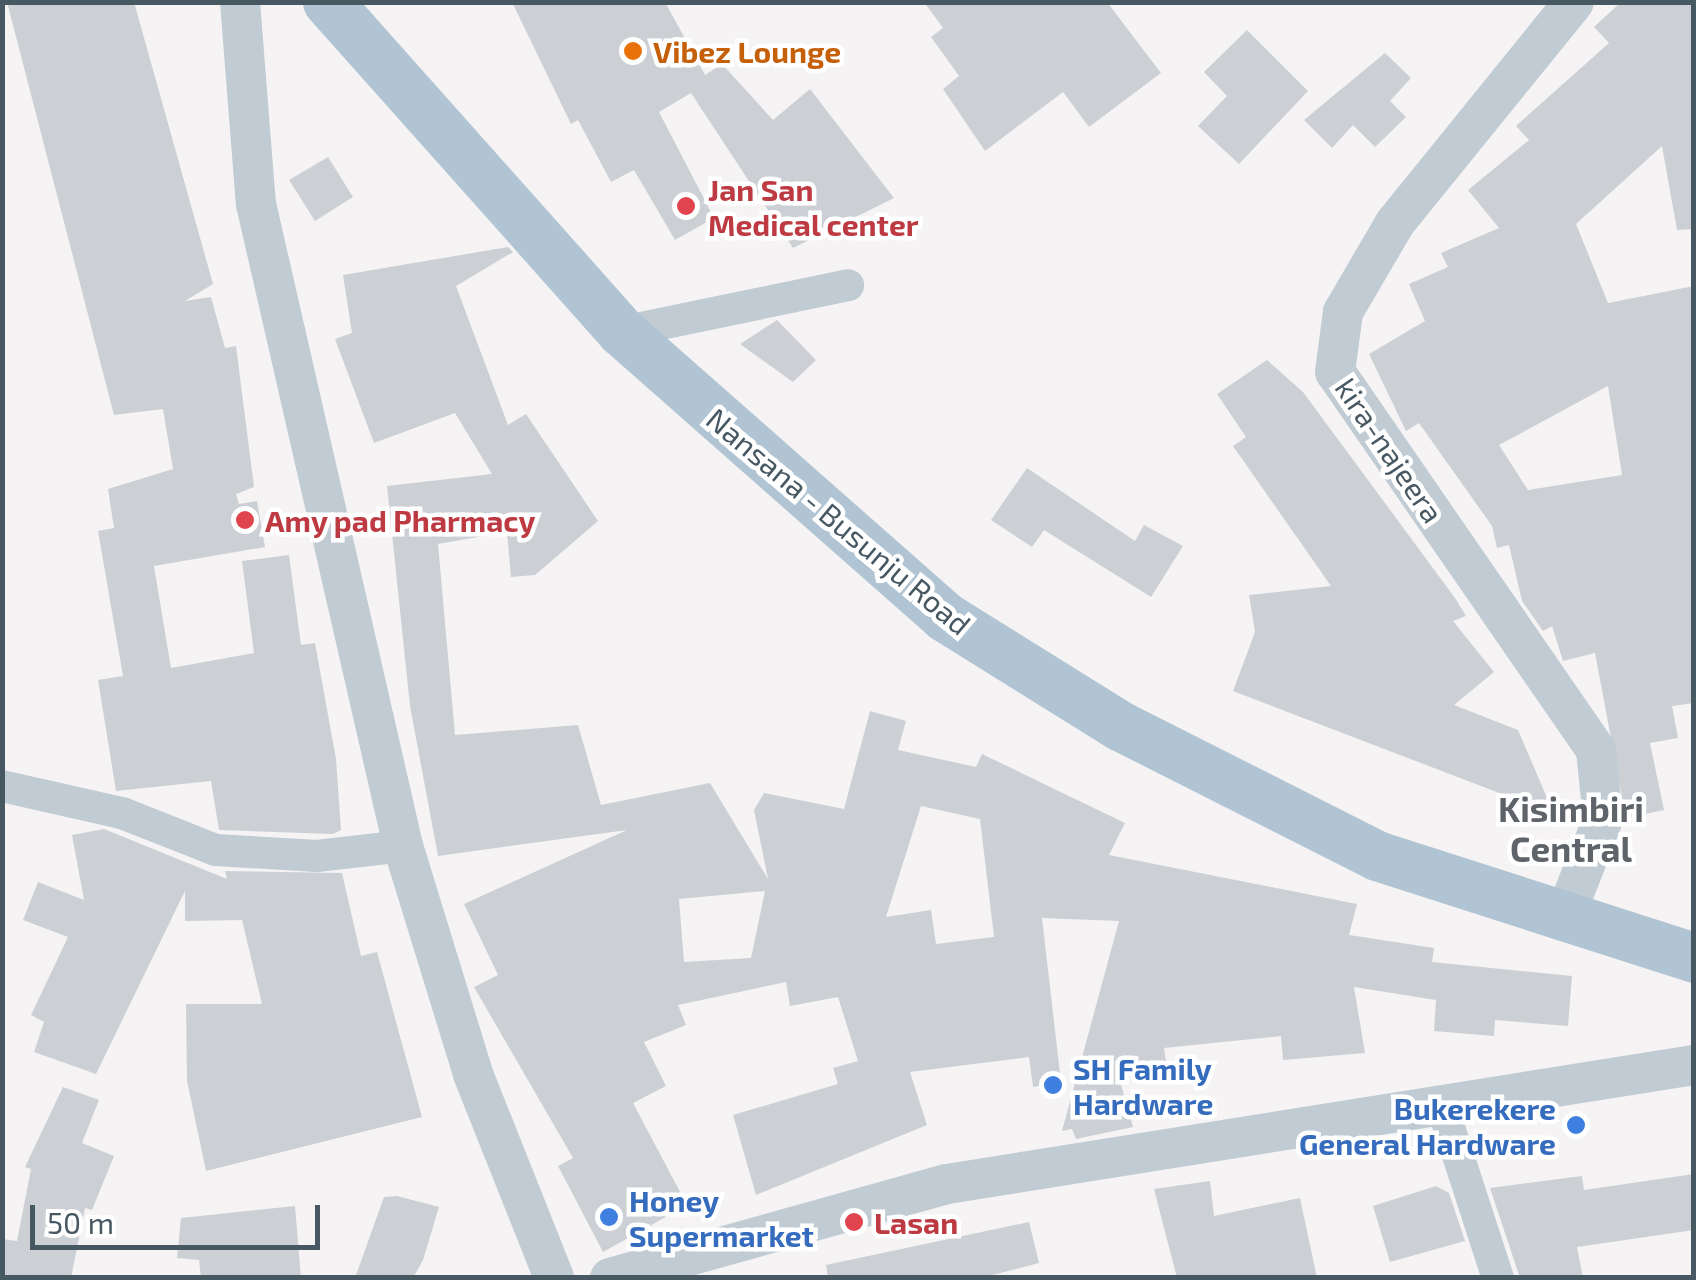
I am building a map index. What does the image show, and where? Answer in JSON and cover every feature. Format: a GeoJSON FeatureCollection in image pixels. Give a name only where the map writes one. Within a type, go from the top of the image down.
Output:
{"type":"FeatureCollection","features":[{"type":"Feature","properties":{"kind":"main road","name":"Nansana - Busunju Road"},"geometry":{"type":"LineString","coordinates":[[328,2],[622,332],[945,618],[1122,728],[1376,856],[1563,921],[1694,958]]}},
{"type":"Feature","properties":{"kind":"street"},"geometry":{"type":"LineString","coordinates":[[240,2],[256,204],[403,846],[473,1074],[554,1278]]}},
{"type":"Feature","properties":{"kind":"street","name":"kira-najeera"},"geometry":{"type":"LineString","coordinates":[[1563,921],[1604,819],[1596,750],[1335,372],[1342,312],[1395,222],[1574,2]]}},
{"type":"Feature","properties":{"kind":"street"},"geometry":{"type":"LineString","coordinates":[[622,332],[848,285]]}},
{"type":"Feature","properties":{"kind":"street"},"geometry":{"type":"LineString","coordinates":[[2,786],[122,813],[216,850],[317,856],[403,846]]}},
{"type":"Feature","properties":{"kind":"street"},"geometry":{"type":"LineString","coordinates":[[610,1278],[947,1184],[1443,1109],[1694,1066]]}},
{"type":"Feature","properties":{"kind":"street"},"geometry":{"type":"LineString","coordinates":[[1443,1109],[1498,1278]]}},
{"type":"Feature","properties":{"kind":"building"},"geometry":{"type":"Polygon","coordinates":[[[7,2],[134,2],[213,284],[185,301],[211,297],[225,348],[236,346],[254,487],[236,494],[239,504],[257,501],[265,547],[154,566],[171,668],[254,653],[242,561],[289,555],[301,645],[315,643],[336,759],[341,830],[333,834],[219,830],[211,781],[116,791],[98,680],[123,676],[98,531],[114,528],[108,489],[173,469],[163,409],[114,415],[7,2]]]}},
{"type":"Feature","properties":{"kind":"building"},"geometry":{"type":"Polygon","coordinates":[[[512,2],[665,2],[705,75],[722,64],[773,120],[810,89],[894,198],[793,248],[691,93],[659,112],[714,218],[675,240],[634,170],[611,182],[578,120],[571,124],[512,2]]]}},
{"type":"Feature","properties":{"kind":"building"},"geometry":{"type":"Polygon","coordinates":[[[924,2],[1107,2],[1161,73],[1089,127],[1063,92],[985,151],[943,89],[959,76],[931,37],[943,28],[924,2]]]}},
{"type":"Feature","properties":{"kind":"building"},"geometry":{"type":"Polygon","coordinates":[[[1621,2],[1694,2],[1694,229],[1677,230],[1662,146],[1576,224],[1608,303],[1694,286],[1694,703],[1672,706],[1678,738],[1650,743],[1664,810],[1626,818],[1595,653],[1563,661],[1552,626],[1543,631],[1522,601],[1509,545],[1497,548],[1492,526],[1419,423],[1406,431],[1369,354],[1425,321],[1409,284],[1448,267],[1441,253],[1499,228],[1468,190],[1529,140],[1516,126],[1609,43],[1594,27],[1621,2]],[[1608,386],[1499,445],[1528,490],[1622,475],[1608,386]]]}},
{"type":"Feature","properties":{"kind":"building"},"geometry":{"type":"Polygon","coordinates":[[[1247,30],[1308,91],[1239,164],[1198,126],[1227,96],[1204,72],[1247,30]]]}},
{"type":"Feature","properties":{"kind":"building"},"geometry":{"type":"Polygon","coordinates":[[[1385,53],[1411,78],[1390,101],[1406,117],[1375,147],[1353,125],[1332,148],[1304,120],[1385,53]]]}},
{"type":"Feature","properties":{"kind":"building"},"geometry":{"type":"Polygon","coordinates":[[[328,157],[353,197],[315,221],[289,180],[328,157]]]}},
{"type":"Feature","properties":{"kind":"building"},"geometry":{"type":"Polygon","coordinates":[[[508,247],[513,252],[456,286],[508,425],[526,414],[598,521],[535,575],[511,577],[507,532],[438,544],[455,735],[578,725],[601,805],[710,783],[768,879],[754,810],[764,793],[844,809],[870,711],[906,721],[898,750],[976,767],[982,754],[1125,823],[1109,855],[1357,904],[1349,935],[1434,948],[1432,962],[1572,976],[1568,1026],[1495,1020],[1494,1036],[1434,1031],[1436,1000],[1354,987],[1365,1053],[1283,1060],[1281,1036],[1164,1048],[1167,1069],[1118,1074],[1133,1127],[1076,1139],[1072,1129],[1062,1131],[1119,921],[1042,918],[1061,1082],[1033,1087],[1029,1057],[910,1072],[927,1125],[756,1195],[733,1115],[838,1084],[833,1068],[858,1061],[838,997],[790,1006],[786,982],[678,1005],[686,1025],[644,1042],[666,1086],[633,1103],[687,1205],[603,1252],[558,1166],[573,1158],[474,987],[498,975],[464,904],[627,830],[438,856],[410,706],[387,486],[492,474],[455,413],[374,443],[335,339],[352,333],[343,275],[508,247]],[[921,806],[886,917],[931,910],[936,944],[994,937],[980,819],[921,806]],[[765,891],[679,899],[684,962],[751,958],[765,891]]]}},
{"type":"Feature","properties":{"kind":"building"},"geometry":{"type":"Polygon","coordinates":[[[777,320],[816,360],[793,382],[740,344],[777,320]]]}},
{"type":"Feature","properties":{"kind":"building"},"geometry":{"type":"Polygon","coordinates":[[[1267,360],[1303,392],[1455,598],[1466,616],[1453,621],[1494,672],[1454,705],[1518,730],[1554,814],[1233,691],[1255,632],[1249,595],[1331,586],[1233,446],[1246,437],[1217,394],[1267,360]]]}},
{"type":"Feature","properties":{"kind":"building"},"geometry":{"type":"Polygon","coordinates":[[[1027,468],[1135,541],[1144,525],[1183,546],[1151,597],[1044,530],[1032,547],[991,520],[1027,468]]]}},
{"type":"Feature","properties":{"kind":"building"},"geometry":{"type":"Polygon","coordinates":[[[104,829],[227,879],[225,871],[342,873],[361,956],[377,952],[422,1117],[206,1171],[187,1081],[186,1004],[262,1004],[242,920],[185,921],[185,891],[96,1074],[34,1052],[44,1022],[31,1015],[68,937],[23,920],[38,882],[84,900],[72,835],[104,829]]]}},
{"type":"Feature","properties":{"kind":"building"},"geometry":{"type":"Polygon","coordinates":[[[63,1087],[99,1100],[82,1143],[114,1156],[92,1210],[85,1208],[71,1278],[2,1278],[2,1239],[17,1241],[31,1169],[25,1167],[63,1087]]]}},
{"type":"Feature","properties":{"kind":"building"},"geometry":{"type":"Polygon","coordinates":[[[1694,1174],[1694,1230],[1577,1247],[1583,1278],[1520,1278],[1490,1188],[1582,1176],[1584,1190],[1694,1174]]]}},
{"type":"Feature","properties":{"kind":"building"},"geometry":{"type":"Polygon","coordinates":[[[1210,1181],[1214,1216],[1300,1198],[1317,1278],[1177,1278],[1154,1189],[1210,1181]]]}},
{"type":"Feature","properties":{"kind":"building"},"geometry":{"type":"Polygon","coordinates":[[[1436,1186],[1449,1193],[1465,1241],[1390,1262],[1373,1206],[1436,1186]]]}},
{"type":"Feature","properties":{"kind":"building"},"geometry":{"type":"Polygon","coordinates":[[[397,1196],[439,1207],[423,1260],[413,1278],[355,1278],[384,1197],[397,1196]]]}},
{"type":"Feature","properties":{"kind":"building"},"geometry":{"type":"Polygon","coordinates":[[[295,1206],[301,1278],[201,1278],[199,1260],[177,1258],[181,1218],[295,1206]]]}},
{"type":"Feature","properties":{"kind":"building"},"geometry":{"type":"Polygon","coordinates":[[[1029,1222],[1039,1263],[981,1278],[828,1278],[826,1265],[1029,1222]]]}},
{"type":"Feature","properties":{"kind":"place","name":"Vibez Lounge"},"geometry":{"type":"Point","coordinates":[633,51]}},
{"type":"Feature","properties":{"kind":"place","name":"Jan San Medical center"},"geometry":{"type":"Point","coordinates":[686,206]}},
{"type":"Feature","properties":{"kind":"place","name":"Amy pad Pharmacy"},"geometry":{"type":"Point","coordinates":[245,520]}},
{"type":"Feature","properties":{"kind":"place","name":"SH Family Hardware"},"geometry":{"type":"Point","coordinates":[1053,1085]}},
{"type":"Feature","properties":{"kind":"place","name":"Bukerekere General Hardware"},"geometry":{"type":"Point","coordinates":[1576,1125]}},
{"type":"Feature","properties":{"kind":"place","name":"Honey Supermarket"},"geometry":{"type":"Point","coordinates":[609,1217]}},
{"type":"Feature","properties":{"kind":"place","name":"Lasan"},"geometry":{"type":"Point","coordinates":[854,1222]}},
{"type":"Feature","properties":{"kind":"district","name":"Kisimbiri Central"},"geometry":{"type":"Point","coordinates":[1571,828]}}]}
